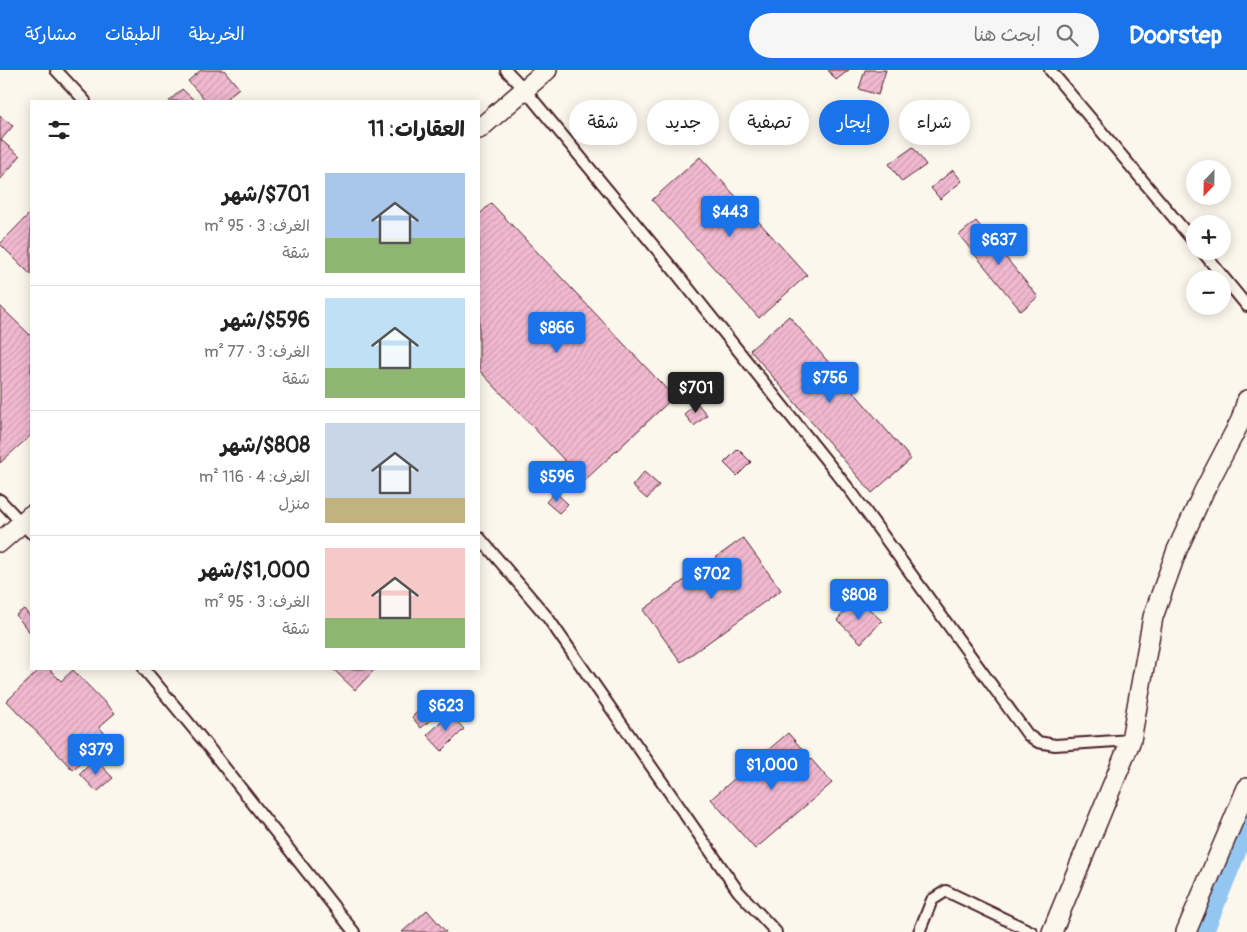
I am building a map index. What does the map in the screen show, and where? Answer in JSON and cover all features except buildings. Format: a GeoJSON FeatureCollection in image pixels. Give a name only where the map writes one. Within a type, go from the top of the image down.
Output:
{"type":"FeatureCollection","features":[{"type":"Feature","properties":{"kind":"street"},"geometry":{"type":"LineString","coordinates":[[480,128],[547,70]]}},
{"type":"Feature","properties":{"kind":"street"},"geometry":{"type":"LineString","coordinates":[[1052,932],[1131,740],[1153,617],[1177,550],[1204,491],[1241,420],[1247,400]]}},
{"type":"Feature","properties":{"kind":"street"},"geometry":{"type":"LineString","coordinates":[[0,542],[28,523]]}},
{"type":"Feature","properties":{"kind":"street"},"geometry":{"type":"LineString","coordinates":[[1186,932],[1247,788]]}},
{"type":"Feature","properties":{"kind":"lane"},"geometry":{"type":"LineString","coordinates":[[56,70],[84,100]]}},
{"type":"Feature","properties":{"kind":"lane"},"geometry":{"type":"LineString","coordinates":[[506,70],[525,90],[677,274],[853,494],[1028,735],[1038,742],[1056,745],[1131,740]]}},
{"type":"Feature","properties":{"kind":"lane"},"geometry":{"type":"LineString","coordinates":[[1050,70],[1186,232]]}},
{"type":"Feature","properties":{"kind":"lane"},"geometry":{"type":"LineString","coordinates":[[1209,260],[1247,306]]}},
{"type":"Feature","properties":{"kind":"lane"},"geometry":{"type":"LineString","coordinates":[[0,500],[28,523]]}},
{"type":"Feature","properties":{"kind":"lane"},"geometry":{"type":"LineString","coordinates":[[480,538],[548,618],[738,891],[776,932]]}},
{"type":"Feature","properties":{"kind":"lane"},"geometry":{"type":"LineString","coordinates":[[145,670],[202,739],[354,932]]}},
{"type":"Feature","properties":{"kind":"lane"},"geometry":{"type":"LineString","coordinates":[[919,932],[932,900],[946,891],[1032,932]]}},
{"type":"Feature","properties":{"kind":"waterway"},"geometry":{"type":"LineString","coordinates":[[1203,932],[1247,824]]}}]}
